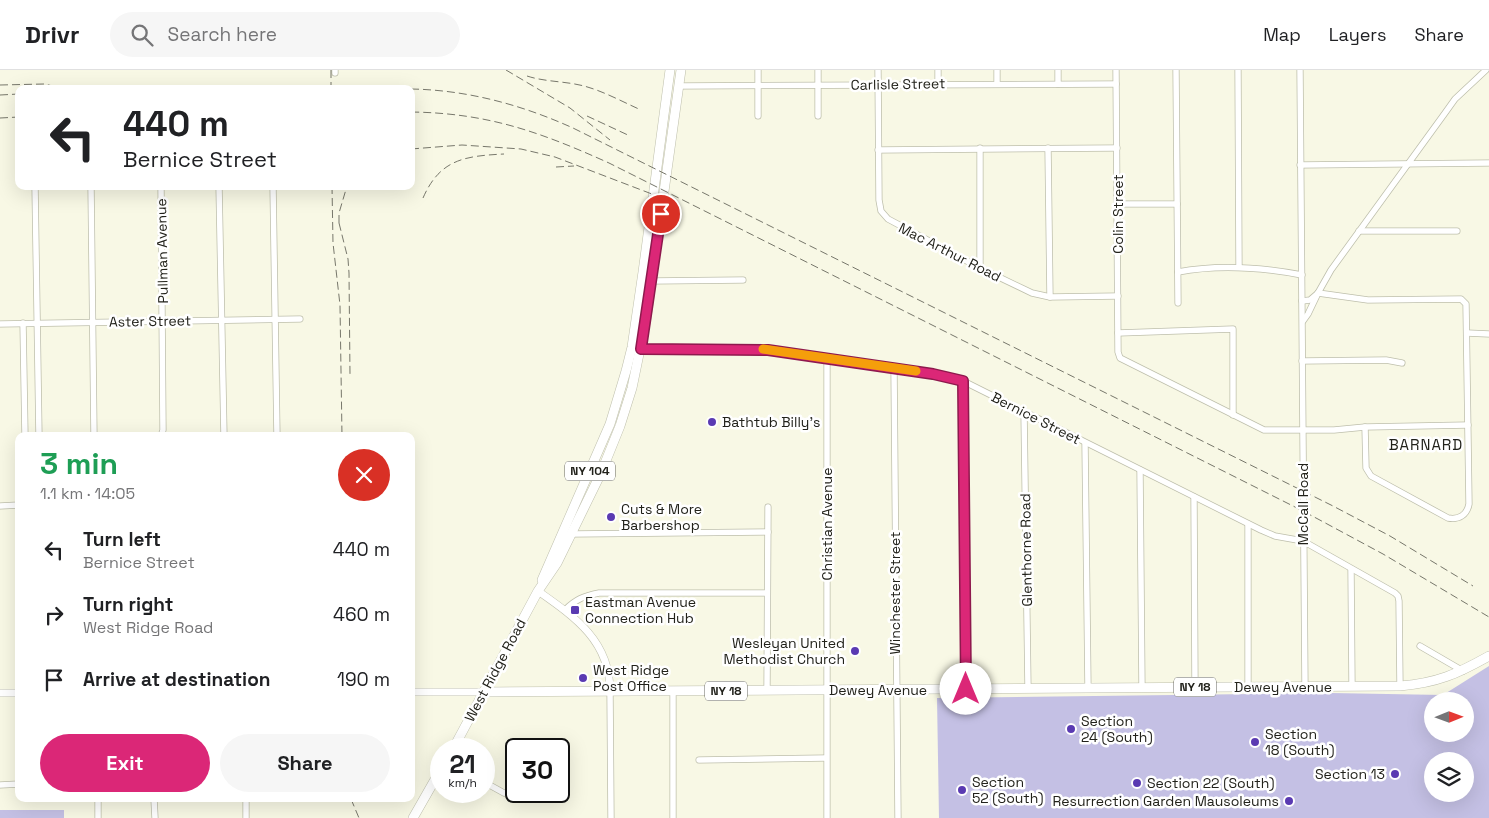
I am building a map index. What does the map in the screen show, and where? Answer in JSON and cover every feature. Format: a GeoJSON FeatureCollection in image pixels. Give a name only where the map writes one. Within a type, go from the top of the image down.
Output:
{"type":"FeatureCollection","features":[{"type":"Feature","properties":{"kind":"main road","name":"West Ridge Road"},"geometry":{"type":"LineString","coordinates":[[538,591],[546,566],[563,532],[610,424],[624,380],[632,347],[670,70]]}},
{"type":"Feature","properties":{"kind":"main road","name":"West Ridge Road"},"geometry":{"type":"LineString","coordinates":[[458,738],[538,591],[557,563],[601,474],[620,426],[632,388],[641,349],[681,70]]}},
{"type":"Feature","properties":{"kind":"main road","name":"Dewey Avenue"},"geometry":{"type":"LineString","coordinates":[[483,692],[1400,686],[1428,683],[1463,671],[1489,656]]}},
{"type":"Feature","properties":{"kind":"main road"},"geometry":{"type":"LineString","coordinates":[[413,818],[430,788]]}},
{"type":"Feature","properties":{"kind":"street"},"geometry":{"type":"LineString","coordinates":[[758,70],[758,116]]}},
{"type":"Feature","properties":{"kind":"street"},"geometry":{"type":"LineString","coordinates":[[818,70],[818,116]]}},
{"type":"Feature","properties":{"kind":"street","name":"Mac Arthur Road"},"geometry":{"type":"LineString","coordinates":[[878,70],[879,200],[884,216],[893,223],[1032,293],[1050,296],[1118,296]]}},
{"type":"Feature","properties":{"kind":"street"},"geometry":{"type":"LineString","coordinates":[[938,70],[938,84]]}},
{"type":"Feature","properties":{"kind":"street"},"geometry":{"type":"LineString","coordinates":[[997,70],[997,83]]}},
{"type":"Feature","properties":{"kind":"street"},"geometry":{"type":"LineString","coordinates":[[1058,70],[1058,84]]}},
{"type":"Feature","properties":{"kind":"street","name":"Colin Street"},"geometry":{"type":"LineString","coordinates":[[1116,70],[1118,352],[1120,358],[1233,415]]}},
{"type":"Feature","properties":{"kind":"street"},"geometry":{"type":"LineString","coordinates":[[1176,70],[1178,302]]}},
{"type":"Feature","properties":{"kind":"street"},"geometry":{"type":"LineString","coordinates":[[1238,70],[1239,267]]}},
{"type":"Feature","properties":{"kind":"street","name":"McCall Road"},"geometry":{"type":"LineString","coordinates":[[1300,70],[1304,687]]}},
{"type":"Feature","properties":{"kind":"street"},"geometry":{"type":"LineString","coordinates":[[1302,322],[1332,270],[1407,164],[1455,99],[1486,70]]}},
{"type":"Feature","properties":{"kind":"street","name":"Carlisle Street"},"geometry":{"type":"LineString","coordinates":[[679,86],[997,83],[1116,84]]}},
{"type":"Feature","properties":{"kind":"street"},"geometry":{"type":"LineString","coordinates":[[980,148],[980,268]]}},
{"type":"Feature","properties":{"kind":"street"},"geometry":{"type":"LineString","coordinates":[[1048,148],[1050,296]]}},
{"type":"Feature","properties":{"kind":"street"},"geometry":{"type":"LineString","coordinates":[[878,150],[1117,148]]}},
{"type":"Feature","properties":{"kind":"street"},"geometry":{"type":"LineString","coordinates":[[1300,165],[1489,163]]}},
{"type":"Feature","properties":{"kind":"street"},"geometry":{"type":"LineString","coordinates":[[35,190],[38,432]]}},
{"type":"Feature","properties":{"kind":"street"},"geometry":{"type":"LineString","coordinates":[[91,190],[94,432]]}},
{"type":"Feature","properties":{"kind":"street","name":"Pullman Avenue"},"geometry":{"type":"LineString","coordinates":[[161,190],[162,432]]}},
{"type":"Feature","properties":{"kind":"street"},"geometry":{"type":"LineString","coordinates":[[219,190],[224,432]]}},
{"type":"Feature","properties":{"kind":"street"},"geometry":{"type":"LineString","coordinates":[[272,190],[277,432]]}},
{"type":"Feature","properties":{"kind":"street"},"geometry":{"type":"LineString","coordinates":[[1118,204],[1177,204]]}},
{"type":"Feature","properties":{"kind":"street"},"geometry":{"type":"LineString","coordinates":[[1359,230],[1456,231]]}},
{"type":"Feature","properties":{"kind":"street"},"geometry":{"type":"LineString","coordinates":[[1178,272],[1204,268],[1239,267],[1260,268],[1302,275]]}},
{"type":"Feature","properties":{"kind":"street"},"geometry":{"type":"LineString","coordinates":[[652,281],[743,280]]}},
{"type":"Feature","properties":{"kind":"street"},"geometry":{"type":"LineString","coordinates":[[1302,301],[1310,300],[1318,293],[1368,300],[1461,299],[1466,304],[1469,504],[1465,514],[1454,519],[1445,517],[1369,473],[1366,462],[1365,427]]}},
{"type":"Feature","properties":{"kind":"street","name":"Aster Street"},"geometry":{"type":"LineString","coordinates":[[0,324],[300,319]]}},
{"type":"Feature","properties":{"kind":"street"},"geometry":{"type":"LineString","coordinates":[[24,323],[25,432]]}},
{"type":"Feature","properties":{"kind":"street"},"geometry":{"type":"LineString","coordinates":[[1118,333],[1234,329],[1233,415],[1264,430],[1468,426]]}},
{"type":"Feature","properties":{"kind":"street"},"geometry":{"type":"LineString","coordinates":[[1467,333],[1489,334]]}},
{"type":"Feature","properties":{"kind":"street","name":"Bernice Street"},"geometry":{"type":"LineString","coordinates":[[632,347],[641,349],[768,350],[933,374],[963,381],[1267,533],[1303,541],[1398,596],[1400,686]]}},
{"type":"Feature","properties":{"kind":"street","name":"Christian Avenue"},"geometry":{"type":"LineString","coordinates":[[827,358],[827,818]]}},
{"type":"Feature","properties":{"kind":"street"},"geometry":{"type":"LineString","coordinates":[[1302,360],[1386,360],[1402,364]]}},
{"type":"Feature","properties":{"kind":"street","name":"Winchester Street"},"geometry":{"type":"LineString","coordinates":[[894,368],[898,818]]}},
{"type":"Feature","properties":{"kind":"street"},"geometry":{"type":"LineString","coordinates":[[963,381],[966,689]]}},
{"type":"Feature","properties":{"kind":"street","name":"Glenthorne Road"},"geometry":{"type":"LineString","coordinates":[[1024,412],[1028,688]]}},
{"type":"Feature","properties":{"kind":"street"},"geometry":{"type":"LineString","coordinates":[[1085,443],[1088,688]]}},
{"type":"Feature","properties":{"kind":"street"},"geometry":{"type":"LineString","coordinates":[[1140,470],[1142,688]]}},
{"type":"Feature","properties":{"kind":"street"},"geometry":{"type":"LineString","coordinates":[[1194,497],[1195,687]]}},
{"type":"Feature","properties":{"kind":"street"},"geometry":{"type":"LineString","coordinates":[[0,506],[15,505]]}},
{"type":"Feature","properties":{"kind":"street"},"geometry":{"type":"LineString","coordinates":[[767,690],[768,507]]}},
{"type":"Feature","properties":{"kind":"street"},"geometry":{"type":"LineString","coordinates":[[1248,524],[1248,687]]}},
{"type":"Feature","properties":{"kind":"street"},"geometry":{"type":"LineString","coordinates":[[572,534],[768,532]]}},
{"type":"Feature","properties":{"kind":"street"},"geometry":{"type":"LineString","coordinates":[[1351,569],[1352,686]]}},
{"type":"Feature","properties":{"kind":"street"},"geometry":{"type":"LineString","coordinates":[[538,591],[565,610],[589,633],[600,647],[610,680],[611,818]]}},
{"type":"Feature","properties":{"kind":"street"},"geometry":{"type":"LineString","coordinates":[[565,610],[574,601],[584,596],[599,593],[767,592]]}},
{"type":"Feature","properties":{"kind":"street"},"geometry":{"type":"LineString","coordinates":[[1420,646],[1463,671]]}},
{"type":"Feature","properties":{"kind":"street"},"geometry":{"type":"LineString","coordinates":[[673,691],[673,818]]}},
{"type":"Feature","properties":{"kind":"street","name":"Dewey Avenue"},"geometry":{"type":"LineString","coordinates":[[415,692],[483,692]]}},
{"type":"Feature","properties":{"kind":"street"},"geometry":{"type":"LineString","coordinates":[[0,693],[15,693]]}},
{"type":"Feature","properties":{"kind":"street"},"geometry":{"type":"LineString","coordinates":[[699,760],[826,758]]}},
{"type":"Feature","properties":{"kind":"street"},"geometry":{"type":"LineString","coordinates":[[0,785],[15,784]]}},
{"type":"Feature","properties":{"kind":"street"},"geometry":{"type":"LineString","coordinates":[[495,789],[504,794]]}},
{"type":"Feature","properties":{"kind":"street"},"geometry":{"type":"LineString","coordinates":[[98,802],[98,818]]}},
{"type":"Feature","properties":{"kind":"street"},"geometry":{"type":"LineString","coordinates":[[154,802],[155,818]]}},
{"type":"Feature","properties":{"kind":"street"},"geometry":{"type":"LineString","coordinates":[[246,802],[246,818]]}},
{"type":"Feature","properties":{"kind":"shaded area"},"geometry":{"type":"Polygon","coordinates":[[[1489,666],[1489,818],[939,818],[937,698],[1331,693],[1424,695],[1424,742],[1474,742],[1474,692],[1448,692],[1489,666]]]}},
{"type":"Feature","properties":{"kind":"shaded area"},"geometry":{"type":"Polygon","coordinates":[[[0,810],[64,810],[64,818],[0,818],[0,810]]]}},
{"type":"Feature","properties":{"kind":"railway"},"geometry":{"type":"LineString","coordinates":[[331,70],[331,85]]}},
{"type":"Feature","properties":{"kind":"railway"},"geometry":{"type":"LineString","coordinates":[[506,70],[570,108],[610,140]]}},
{"type":"Feature","properties":{"kind":"railway"},"geometry":{"type":"LineString","coordinates":[[527,76],[591,88],[641,110]]}},
{"type":"Feature","properties":{"kind":"railway"},"geometry":{"type":"LineString","coordinates":[[0,85],[48,85]]}},
{"type":"Feature","properties":{"kind":"railway"},"geometry":{"type":"LineString","coordinates":[[415,89],[453,92],[494,100],[534,112],[573,128],[1333,506],[1390,536],[1473,586]]}},
{"type":"Feature","properties":{"kind":"railway"},"geometry":{"type":"LineString","coordinates":[[0,95],[15,94]]}},
{"type":"Feature","properties":{"kind":"railway"},"geometry":{"type":"LineString","coordinates":[[415,112],[465,116],[513,126],[560,142],[609,163],[1303,511],[1383,554],[1489,617]]}},
{"type":"Feature","properties":{"kind":"railway"},"geometry":{"type":"LineString","coordinates":[[587,116],[630,136]]}},
{"type":"Feature","properties":{"kind":"railway"},"geometry":{"type":"LineString","coordinates":[[0,118],[15,117]]}},
{"type":"Feature","properties":{"kind":"railway"},"geometry":{"type":"LineString","coordinates":[[415,149],[462,145],[521,149],[555,157],[665,199]]}},
{"type":"Feature","properties":{"kind":"railway"},"geometry":{"type":"LineString","coordinates":[[423,198],[437,175],[455,162],[477,156],[504,154]]}},
{"type":"Feature","properties":{"kind":"railway"},"geometry":{"type":"LineString","coordinates":[[556,167],[574,166]]}},
{"type":"Feature","properties":{"kind":"railway"},"geometry":{"type":"LineString","coordinates":[[332,190],[333,243],[340,305],[342,432]]}},
{"type":"Feature","properties":{"kind":"railway"},"geometry":{"type":"LineString","coordinates":[[339,223],[339,213],[346,190]]}},
{"type":"Feature","properties":{"kind":"railway"},"geometry":{"type":"LineString","coordinates":[[339,223],[348,259],[350,375]]}},
{"type":"Feature","properties":{"kind":"railway"},"geometry":{"type":"LineString","coordinates":[[352,802],[359,818]]}},
{"type":"Feature","properties":{"kind":"slow traffic"},"geometry":{"type":"LineString","coordinates":[[763,349],[916,371]]}},
{"type":"Feature","properties":{"kind":"place","name":"Bathtub Billy's"},"geometry":{"type":"Point","coordinates":[712,422]}},
{"type":"Feature","properties":{"kind":"place","name":"Cuts & More Barbershop"},"geometry":{"type":"Point","coordinates":[611,517]}},
{"type":"Feature","properties":{"kind":"place","name":"Eastman Avenue Connection Hub"},"geometry":{"type":"Point","coordinates":[575,610]}},
{"type":"Feature","properties":{"kind":"place","name":"Wesleyan United Methodist Church"},"geometry":{"type":"Point","coordinates":[855,651]}},
{"type":"Feature","properties":{"kind":"place","name":"West Ridge Post Office"},"geometry":{"type":"Point","coordinates":[583,678]}},
{"type":"Feature","properties":{"kind":"place","name":"Section 24 (South)"},"geometry":{"type":"Point","coordinates":[1071,729]}},
{"type":"Feature","properties":{"kind":"place","name":"Section 18 (South)"},"geometry":{"type":"Point","coordinates":[1255,742]}},
{"type":"Feature","properties":{"kind":"place","name":"Section 13"},"geometry":{"type":"Point","coordinates":[1395,774]}},
{"type":"Feature","properties":{"kind":"place","name":"Section 22 (South)"},"geometry":{"type":"Point","coordinates":[1137,783]}},
{"type":"Feature","properties":{"kind":"place","name":"Section 52 (South)"},"geometry":{"type":"Point","coordinates":[962,790]}},
{"type":"Feature","properties":{"kind":"place","name":"Resurrection Garden Mausoleums"},"geometry":{"type":"Point","coordinates":[1289,801]}},
{"type":"Feature","properties":{"kind":"district","name":"BARNARD"},"geometry":{"type":"Point","coordinates":[1426,445]}},
{"type":"Feature","properties":{"kind":"route"},"geometry":{"type":"LineString","coordinates":[[661,214],[641,349],[768,350],[933,374],[963,381],[966,689]]}}]}
